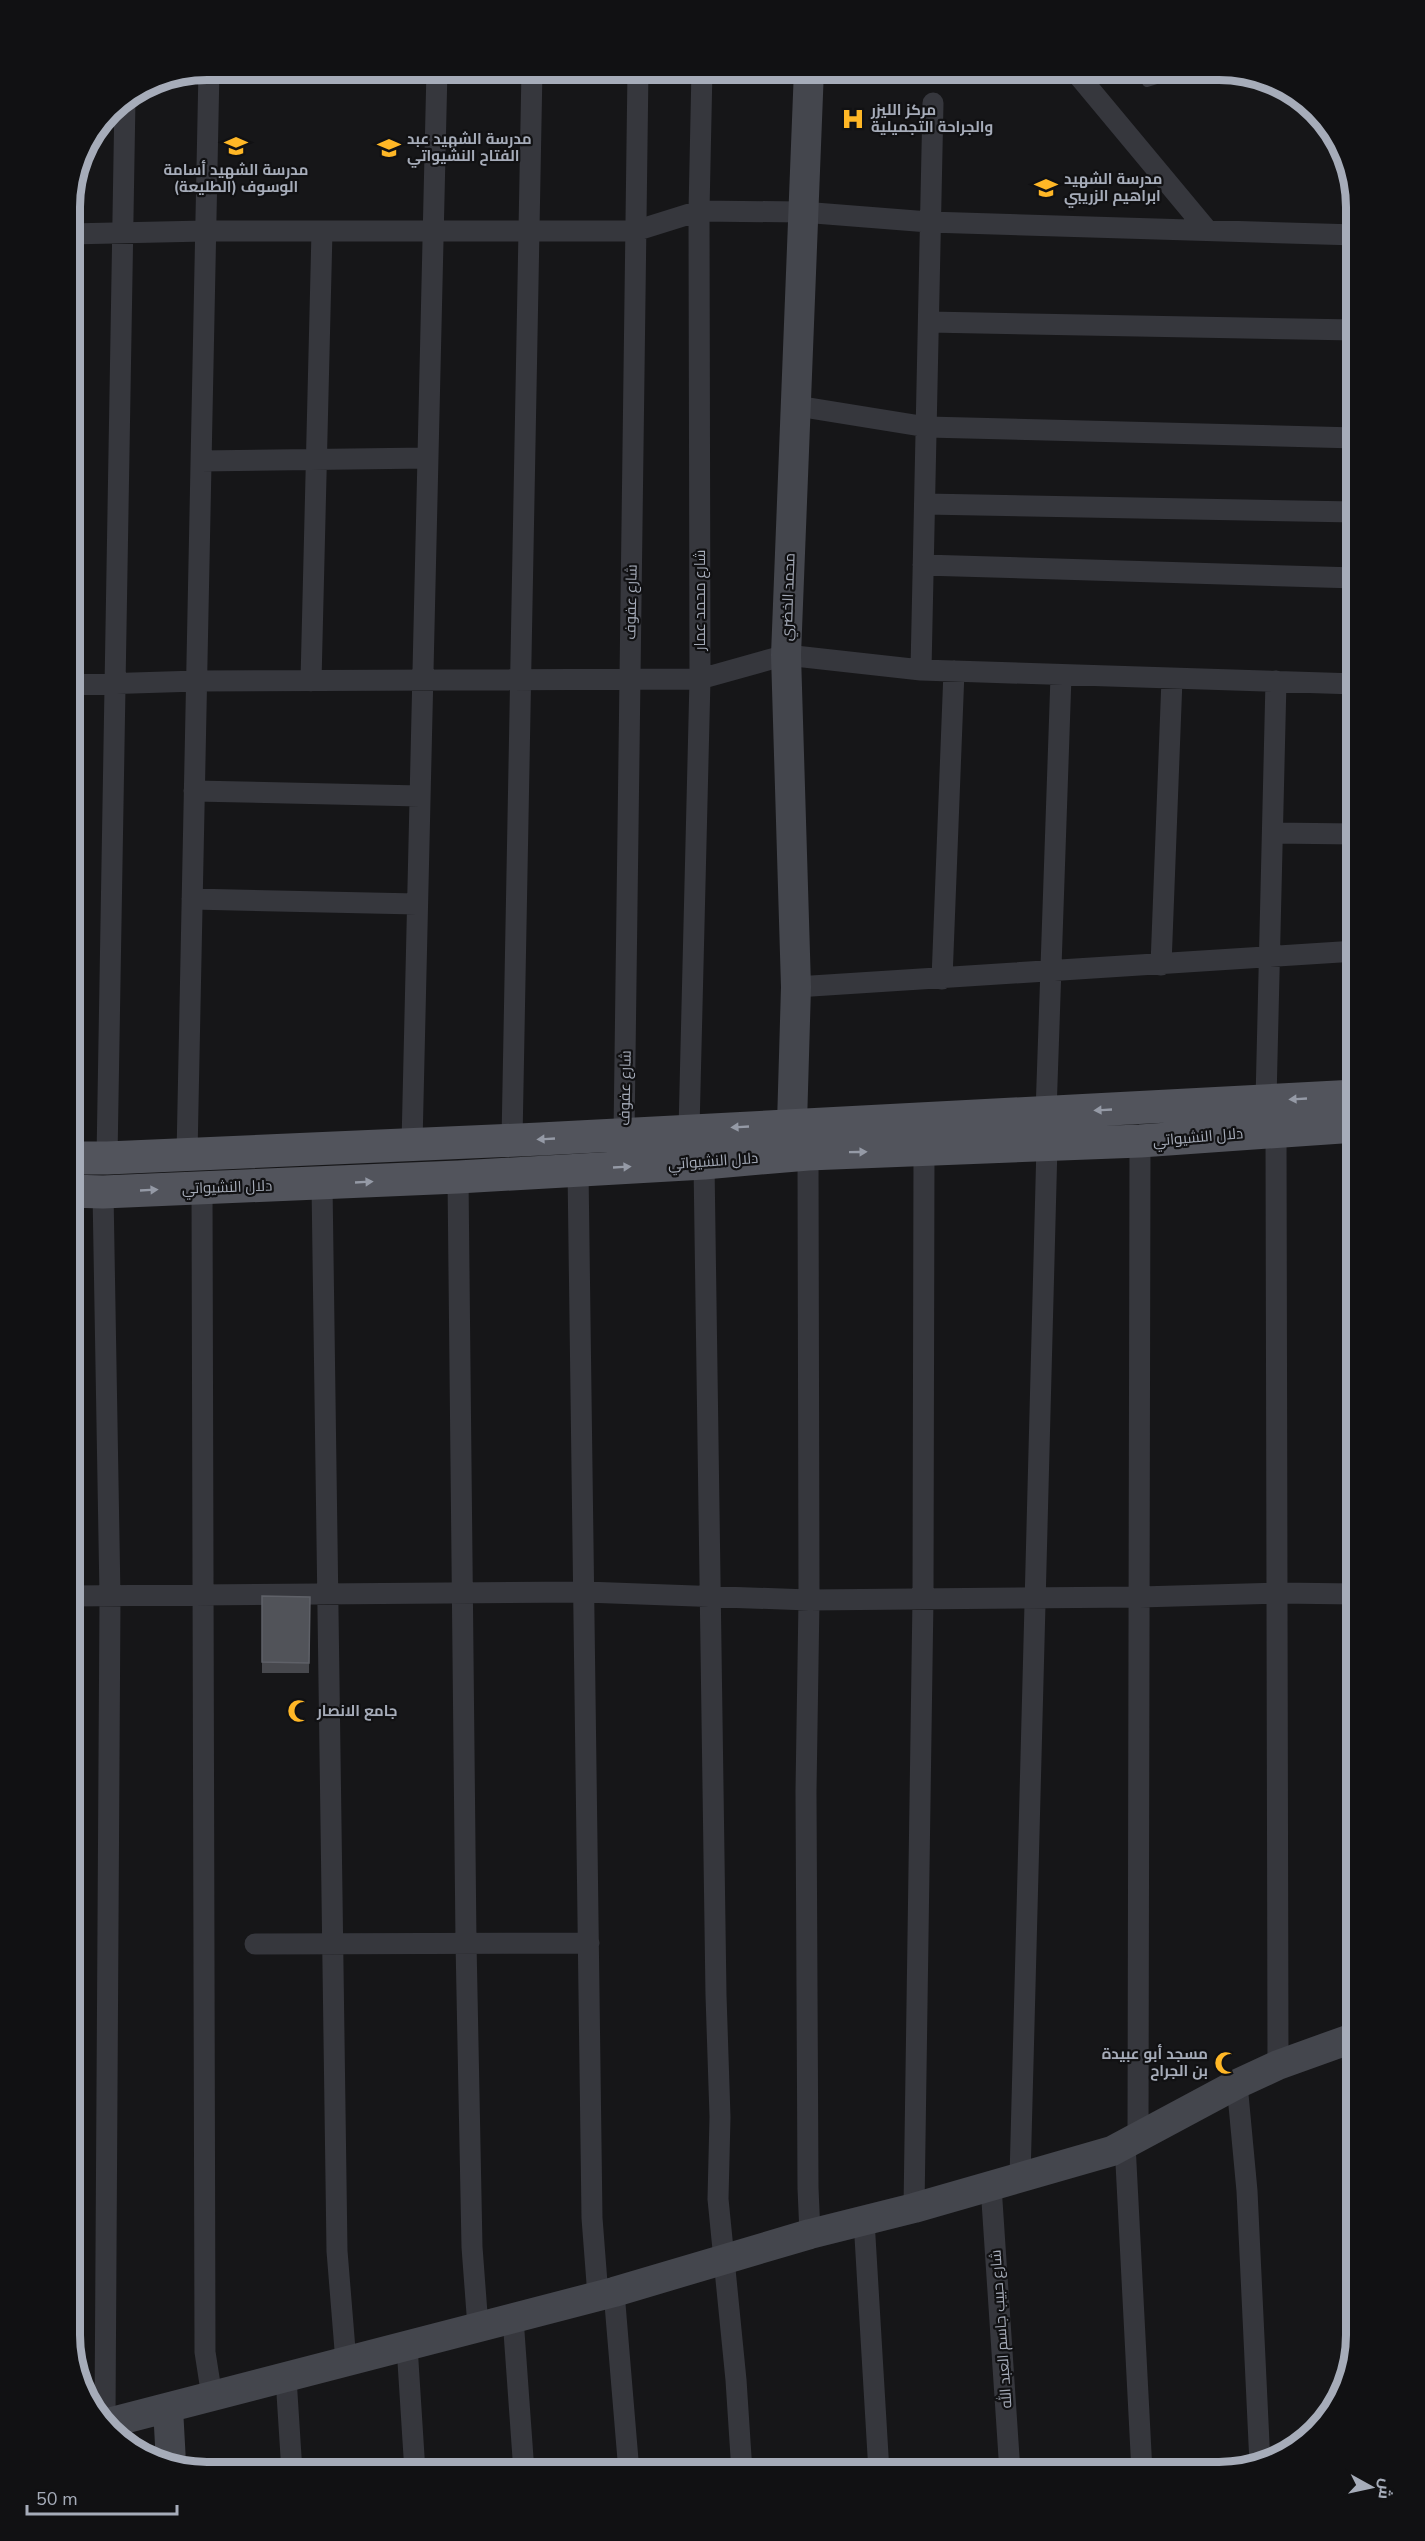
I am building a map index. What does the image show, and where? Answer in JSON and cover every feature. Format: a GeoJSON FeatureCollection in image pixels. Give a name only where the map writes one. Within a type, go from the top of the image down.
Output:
{"type":"FeatureCollection","features":[{"type":"Feature","properties":{"kind":"main road","name":"دلال النشيواتي"},"geometry":{"type":"LineString","coordinates":[[80,1158],[187,1155],[689,1130],[798,1144],[924,1151],[1140,1141],[1346,1098]]}},
{"type":"Feature","properties":{"kind":"main road","name":"دلال النشيواتي"},"geometry":{"type":"LineString","coordinates":[[80,1191],[322,1184],[704,1163],[798,1144],[1046,1113],[1271,1115],[1346,1125]]}},
{"type":"Feature","properties":{"kind":"street"},"geometry":{"type":"LineString","coordinates":[[187,1155],[209,80]]}},
{"type":"Feature","properties":{"kind":"street"},"geometry":{"type":"LineString","coordinates":[[412,1144],[437,80]]}},
{"type":"Feature","properties":{"kind":"street"},"geometry":{"type":"LineString","coordinates":[[512,1140],[532,80]]}},
{"type":"Feature","properties":{"kind":"street","name":"شارع عفوف"},"geometry":{"type":"LineString","coordinates":[[624,1134],[638,80]]}},
{"type":"Feature","properties":{"kind":"street","name":"شارع محمد عمار"},"geometry":{"type":"LineString","coordinates":[[689,1130],[700,680],[699,211],[702,80]]}},
{"type":"Feature","properties":{"kind":"street","name":"محمد الخضري"},"geometry":{"type":"LineString","coordinates":[[798,1144],[796,987],[786,655],[808,80]]}},
{"type":"Feature","properties":{"kind":"street"},"geometry":{"type":"LineString","coordinates":[[1082,80],[1207,230]]}},
{"type":"Feature","properties":{"kind":"street"},"geometry":{"type":"LineString","coordinates":[[921,670],[933,103]]}},
{"type":"Feature","properties":{"kind":"street"},"geometry":{"type":"LineString","coordinates":[[107,1158],[124,110]]}},
{"type":"Feature","properties":{"kind":"street"},"geometry":{"type":"LineString","coordinates":[[80,234],[205,231],[635,231],[699,211],[802,212],[929,222],[1346,235]]}},
{"type":"Feature","properties":{"kind":"street"},"geometry":{"type":"LineString","coordinates":[[310,681],[322,231]]}},
{"type":"Feature","properties":{"kind":"street"},"geometry":{"type":"LineString","coordinates":[[929,322],[1346,330]]}},
{"type":"Feature","properties":{"kind":"street"},"geometry":{"type":"LineString","coordinates":[[797,406],[927,427],[1346,438]]}},
{"type":"Feature","properties":{"kind":"street"},"geometry":{"type":"LineString","coordinates":[[201,461],[428,458]]}},
{"type":"Feature","properties":{"kind":"street"},"geometry":{"type":"LineString","coordinates":[[925,504],[1346,512]]}},
{"type":"Feature","properties":{"kind":"street"},"geometry":{"type":"LineString","coordinates":[[923,565],[1346,578]]}},
{"type":"Feature","properties":{"kind":"street"},"geometry":{"type":"LineString","coordinates":[[80,685],[196,681],[700,680],[786,655],[921,670],[1346,684]]}},
{"type":"Feature","properties":{"kind":"street"},"geometry":{"type":"LineString","coordinates":[[942,979],[954,671]]}},
{"type":"Feature","properties":{"kind":"street"},"geometry":{"type":"LineString","coordinates":[[1046,1113],[1061,676]]}},
{"type":"Feature","properties":{"kind":"street"},"geometry":{"type":"LineString","coordinates":[[1161,965],[1172,678]]}},
{"type":"Feature","properties":{"kind":"street"},"geometry":{"type":"LineString","coordinates":[[1276,681],[1269,958],[1279,1593],[1278,2065]]}},
{"type":"Feature","properties":{"kind":"street"},"geometry":{"type":"LineString","coordinates":[[194,791],[420,795]]}},
{"type":"Feature","properties":{"kind":"street"},"geometry":{"type":"LineString","coordinates":[[1273,833],[1346,834]]}},
{"type":"Feature","properties":{"kind":"street"},"geometry":{"type":"LineString","coordinates":[[192,899],[417,904]]}},
{"type":"Feature","properties":{"kind":"street"},"geometry":{"type":"LineString","coordinates":[[796,987],[1346,952]]}},
{"type":"Feature","properties":{"kind":"street"},"geometry":{"type":"LineString","coordinates":[[1140,1141],[1140,1597],[1131,2140],[1142,2462]]}},
{"type":"Feature","properties":{"kind":"street"},"geometry":{"type":"LineString","coordinates":[[798,1144],[810,1600],[807,1803],[810,2234]]}},
{"type":"Feature","properties":{"kind":"street"},"geometry":{"type":"LineString","coordinates":[[1020,2178],[1047,1145]]}},
{"type":"Feature","properties":{"kind":"street"},"geometry":{"type":"LineString","coordinates":[[914,2208],[923,1598],[924,1151]]}},
{"type":"Feature","properties":{"kind":"street"},"geometry":{"type":"LineString","coordinates":[[704,1163],[716,1995],[720,2117],[718,2199],[736,2380],[741,2462]]}},
{"type":"Feature","properties":{"kind":"street"},"geometry":{"type":"LineString","coordinates":[[578,1169],[592,2218],[606,2294],[628,2461]]}},
{"type":"Feature","properties":{"kind":"street"},"geometry":{"type":"LineString","coordinates":[[458,1177],[466,1942],[472,2247],[478,2327]]}},
{"type":"Feature","properties":{"kind":"street"},"geometry":{"type":"LineString","coordinates":[[322,1184],[337,2251],[346,2362]]}},
{"type":"Feature","properties":{"kind":"street"},"geometry":{"type":"LineString","coordinates":[[202,1187],[205,1597],[205,2352],[212,2397]]}},
{"type":"Feature","properties":{"kind":"street"},"geometry":{"type":"LineString","coordinates":[[103,1192],[110,1597],[113,2420]]}},
{"type":"Feature","properties":{"kind":"street"},"geometry":{"type":"LineString","coordinates":[[80,1596],[585,1592],[810,1600],[1346,1594]]}},
{"type":"Feature","properties":{"kind":"street"},"geometry":{"type":"LineString","coordinates":[[255,1944],[589,1943]]}},
{"type":"Feature","properties":{"kind":"street"},"geometry":{"type":"LineString","coordinates":[[116,2423],[606,2294],[723,2258],[914,2208],[1112,2151],[1237,2084],[1278,2065],[1346,2041]]}},
{"type":"Feature","properties":{"kind":"street"},"geometry":{"type":"LineString","coordinates":[[1237,2084],[1247,2191],[1260,2455]]}},
{"type":"Feature","properties":{"kind":"street","name":"شارع حبيب جاسم العبد الله"},"geometry":{"type":"LineString","coordinates":[[992,2186],[1009,2462]]}},
{"type":"Feature","properties":{"kind":"street"},"geometry":{"type":"LineString","coordinates":[[864,2220],[878,2462]]}},
{"type":"Feature","properties":{"kind":"street"},"geometry":{"type":"LineString","coordinates":[[513,2318],[523,2461]]}},
{"type":"Feature","properties":{"kind":"street"},"geometry":{"type":"LineString","coordinates":[[407,2346],[414,2461]]}},
{"type":"Feature","properties":{"kind":"street"},"geometry":{"type":"LineString","coordinates":[[286,2378],[291,2461]]}},
{"type":"Feature","properties":{"kind":"street"},"geometry":{"type":"LineString","coordinates":[[168,2408],[171,2456]]}},
{"type":"Feature","properties":{"kind":"lane"},"geometry":{"type":"LineString","coordinates":[[1147,82],[1153,80]]}},
{"type":"Feature","properties":{"kind":"building"},"geometry":{"type":"Polygon","coordinates":[[[262,1596],[310,1597],[309,1663],[262,1662],[262,1596]]]}},
{"type":"Feature","properties":{"kind":"place","name":"مركز الليزر والجراحة التجميلية"},"geometry":{"type":"Point","coordinates":[853,119]}},
{"type":"Feature","properties":{"kind":"place","name":"مدرسة الشهيد أسامة الوسوف (الطليعة)"},"geometry":{"type":"Point","coordinates":[236,146]}},
{"type":"Feature","properties":{"kind":"place","name":"مدرسة الشهيد عبد الفتاح النشيواتي"},"geometry":{"type":"Point","coordinates":[389,148]}},
{"type":"Feature","properties":{"kind":"place","name":"مدرسة الشهيد ابراهيم الزريبي"},"geometry":{"type":"Point","coordinates":[1046,188]}},
{"type":"Feature","properties":{"kind":"place","name":"جامع الانصار"},"geometry":{"type":"Point","coordinates":[299,1711]}},
{"type":"Feature","properties":{"kind":"place","name":"مسجد أبو عبيدة بن الجراح"},"geometry":{"type":"Point","coordinates":[1226,2063]}}]}
